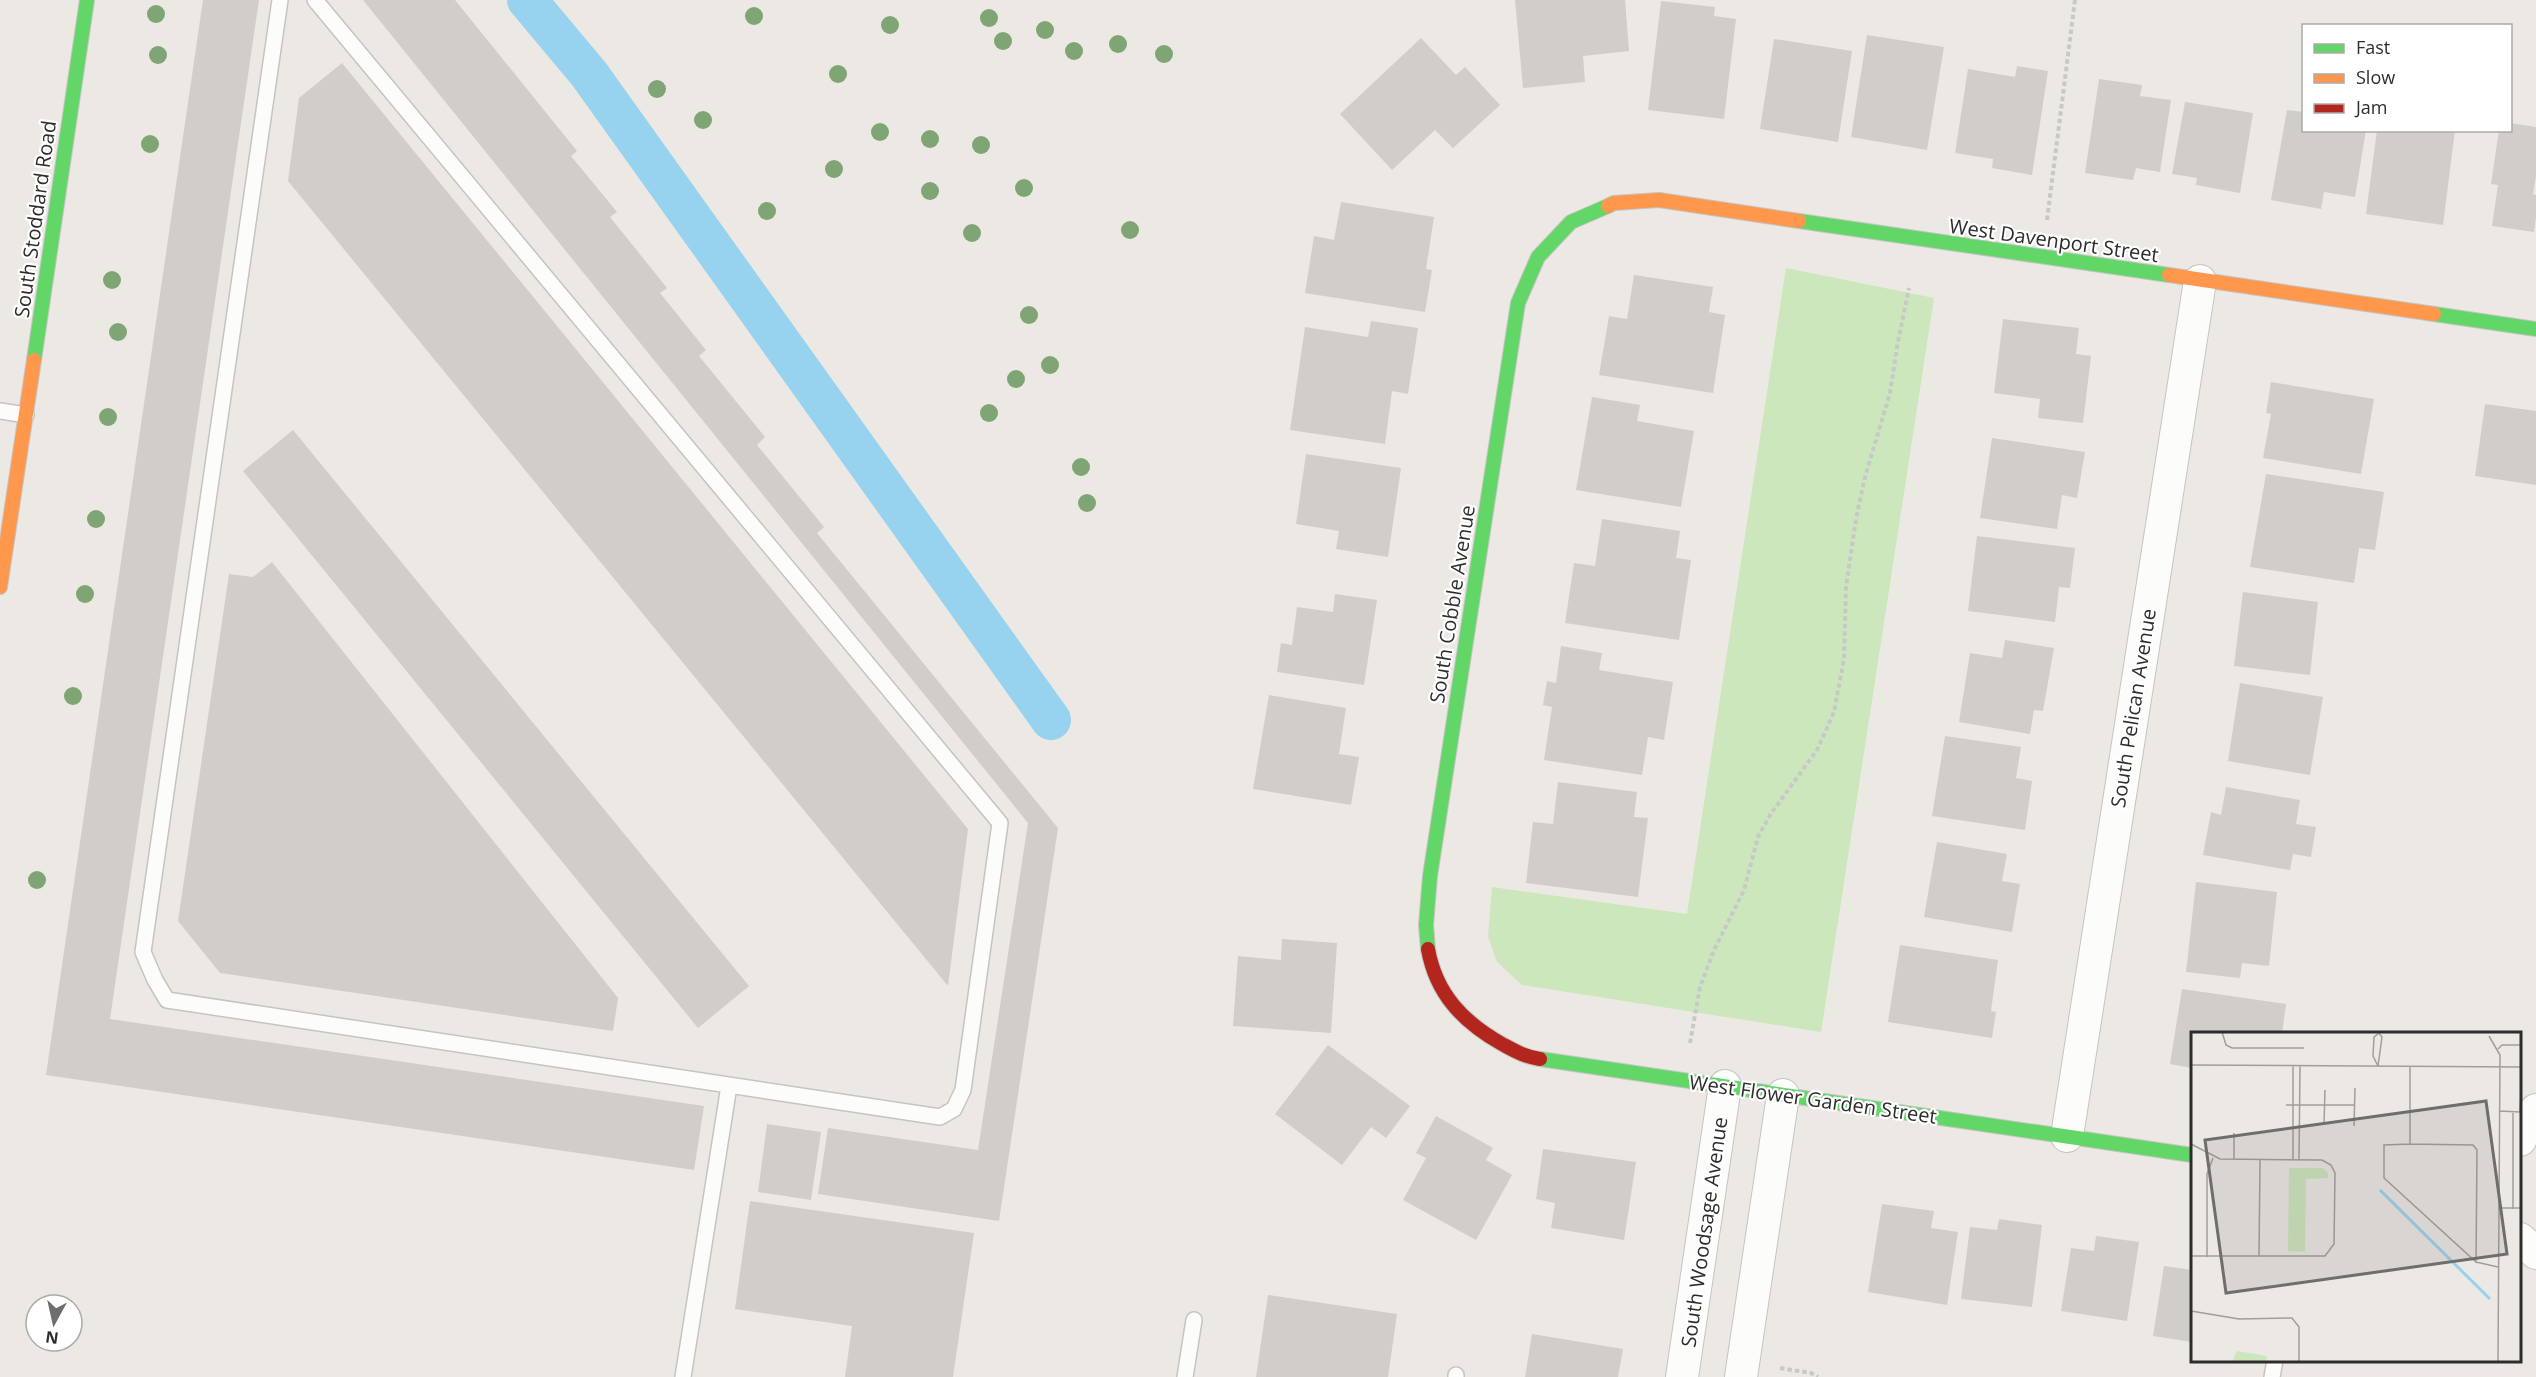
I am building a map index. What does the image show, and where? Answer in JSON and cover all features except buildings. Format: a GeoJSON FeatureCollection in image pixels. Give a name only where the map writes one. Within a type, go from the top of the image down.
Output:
{"type":"FeatureCollection","features":[{"type":"Feature","properties":{"kind":"street","name":"South Stoddard Road"},"geometry":{"type":"LineString","coordinates":[[0,587],[87,0]]}},
{"type":"Feature","properties":{"kind":"street","name":"West Davenport Street"},"geometry":{"type":"LineString","coordinates":[[1571,222],[1614,202],[1659,200],[2536,329]]}},
{"type":"Feature","properties":{"kind":"street","name":"South Cobble Avenue"},"geometry":{"type":"LineString","coordinates":[[1450,1005],[1431,968],[1425,925],[1457,694],[1518,303],[1538,257],[1571,222]]}},
{"type":"Feature","properties":{"kind":"street","name":"South Pelican Avenue"},"geometry":{"type":"LineString","coordinates":[[2067,1136],[2200,281]]}},
{"type":"Feature","properties":{"kind":"street","name":"West Flower Garden Street"},"geometry":{"type":"LineString","coordinates":[[1450,1005],[1484,1035],[1527,1057],[2191,1155]]}},
{"type":"Feature","properties":{"kind":"street","name":"South Woodsage Avenue"},"geometry":{"type":"LineString","coordinates":[[1682,1377],[1725,1086]]}},
{"type":"Feature","properties":{"kind":"street"},"geometry":{"type":"LineString","coordinates":[[1741,1377],[1783,1095]]}},
{"type":"Feature","properties":{"kind":"street"},"geometry":{"type":"LineString","coordinates":[[2521,1138],[2536,1110]]}},
{"type":"Feature","properties":{"kind":"street"},"geometry":{"type":"LineString","coordinates":[[2521,1240],[2536,1253]]}},
{"type":"Feature","properties":{"kind":"lane"},"geometry":{"type":"LineString","coordinates":[[280,0],[143,952],[155,980],[167,1000],[940,1117],[954,1109],[963,1090],[999,823],[315,0]]}},
{"type":"Feature","properties":{"kind":"lane"},"geometry":{"type":"LineString","coordinates":[[0,411],[26,416]]}},
{"type":"Feature","properties":{"kind":"lane"},"geometry":{"type":"LineString","coordinates":[[683,1377],[729,1086]]}},
{"type":"Feature","properties":{"kind":"lane"},"geometry":{"type":"LineString","coordinates":[[1185,1377],[1194,1320]]}},
{"type":"Feature","properties":{"kind":"lane"},"geometry":{"type":"LineString","coordinates":[[2272,1377],[2275,1362]]}},
{"type":"Feature","properties":{"kind":"path"},"geometry":{"type":"LineString","coordinates":[[2046,226],[2075,0]]}},
{"type":"Feature","properties":{"kind":"path"},"geometry":{"type":"LineString","coordinates":[[1690,1048],[1700,987],[1714,950],[1744,890],[1758,837],[1770,814],[1816,750],[1834,712],[1844,659],[1846,587],[1856,519],[1865,477],[1890,393],[1909,288]]}},
{"type":"Feature","properties":{"kind":"path"},"geometry":{"type":"LineString","coordinates":[[1780,1368],[1811,1373],[1818,1377]]}},
{"type":"Feature","properties":{"kind":"green space"},"geometry":{"type":"Polygon","coordinates":[[[1786,268],[1934,298],[1821,1032],[1522,985],[1497,962],[1488,936],[1492,887],[1687,914],[1786,268]]]}},
{"type":"Feature","properties":{"kind":"waterway"},"geometry":{"type":"LineString","coordinates":[[527,0],[589,74],[1051,720]]}},
{"type":"Feature","properties":{"kind":"traffic: fast"},"geometry":{"type":"LineString","coordinates":[[34,360],[87,0]]}},
{"type":"Feature","properties":{"kind":"traffic: fast"},"geometry":{"type":"LineString","coordinates":[[1428,949],[1426,925],[1430,876],[1518,303],[1538,257],[1571,222],[1608,206]]}},
{"type":"Feature","properties":{"kind":"traffic: fast"},"geometry":{"type":"LineString","coordinates":[[1799,221],[2169,275]]}},
{"type":"Feature","properties":{"kind":"traffic: fast"},"geometry":{"type":"LineString","coordinates":[[2434,314],[2536,329]]}},
{"type":"Feature","properties":{"kind":"traffic: fast"},"geometry":{"type":"LineString","coordinates":[[1540,1059],[2191,1155]]}},
{"type":"Feature","properties":{"kind":"traffic: slow"},"geometry":{"type":"LineString","coordinates":[[1608,206],[1614,203],[1659,200],[1799,221]]}},
{"type":"Feature","properties":{"kind":"traffic: slow"},"geometry":{"type":"LineString","coordinates":[[2169,275],[2434,314]]}},
{"type":"Feature","properties":{"kind":"traffic: slow"},"geometry":{"type":"LineString","coordinates":[[0,587],[34,360]]}},
{"type":"Feature","properties":{"kind":"traffic: jam"},"geometry":{"type":"LineString","coordinates":[[1428,949],[1437,980],[1453,1005],[1464,1016],[1502,1044],[1540,1059]]}}]}
